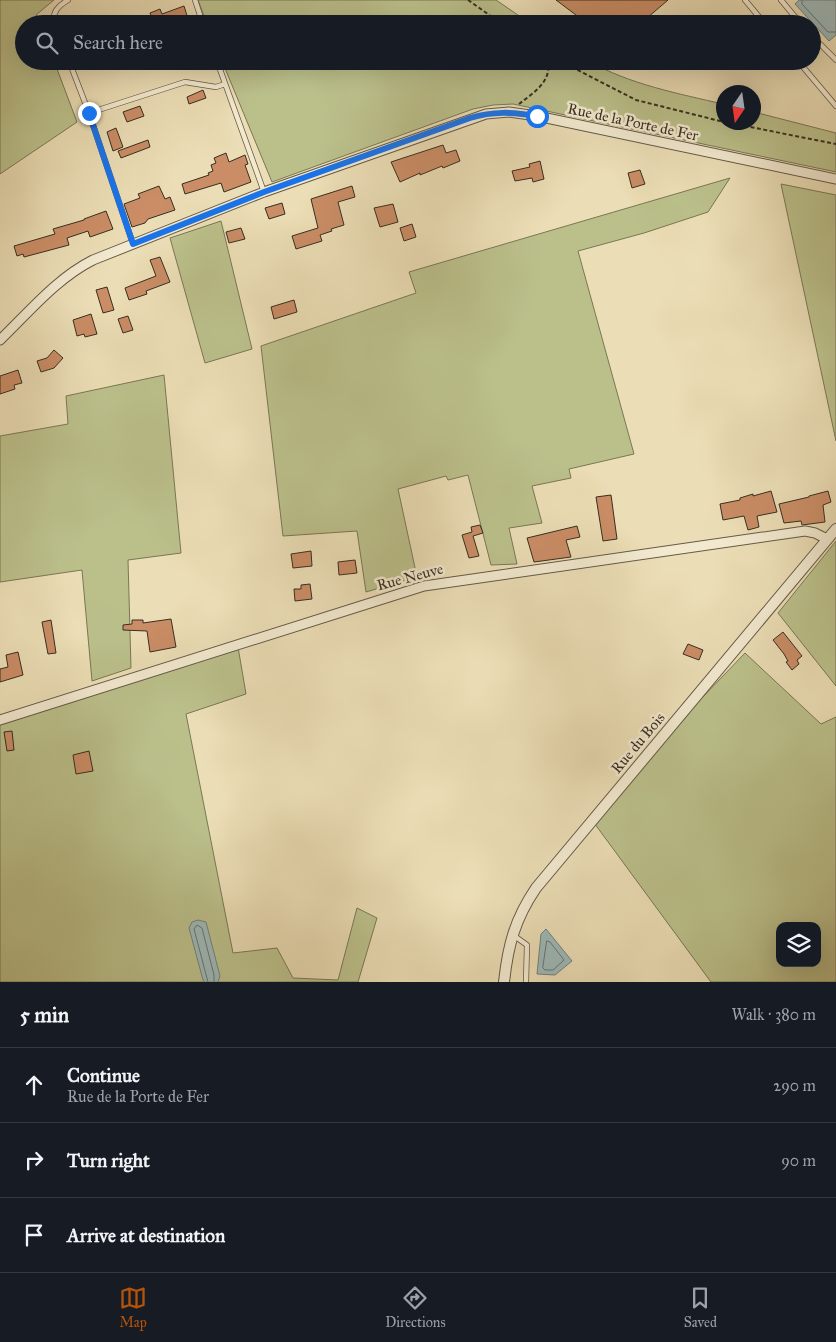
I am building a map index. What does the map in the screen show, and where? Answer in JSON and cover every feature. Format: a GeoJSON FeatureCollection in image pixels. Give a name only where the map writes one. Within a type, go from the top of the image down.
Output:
{"type":"FeatureCollection","features":[{"type":"Feature","properties":{"kind":"street","name":"Rue de la Porte de Fer"},"geometry":{"type":"LineString","coordinates":[[0,340],[36,304],[73,272],[93,260],[264,192],[470,118],[494,112],[537,116],[836,179]]}},
{"type":"Feature","properties":{"kind":"street"},"geometry":{"type":"LineString","coordinates":[[828,539],[836,529]]}},
{"type":"Feature","properties":{"kind":"street","name":"Rue Neuve"},"geometry":{"type":"LineString","coordinates":[[0,720],[424,586],[805,531],[815,532],[828,539]]}},
{"type":"Feature","properties":{"kind":"street","name":"Rue du Bois"},"geometry":{"type":"LineString","coordinates":[[504,982],[512,934],[522,911],[536,888],[828,539]]}},
{"type":"Feature","properties":{"kind":"lane"},"geometry":{"type":"LineString","coordinates":[[54,15],[55,10],[68,0]]}},
{"type":"Feature","properties":{"kind":"lane"},"geometry":{"type":"LineString","coordinates":[[194,0],[200,15]]}},
{"type":"Feature","properties":{"kind":"lane"},"geometry":{"type":"LineString","coordinates":[[745,0],[758,15]]}},
{"type":"Feature","properties":{"kind":"lane"},"geometry":{"type":"LineString","coordinates":[[781,0],[794,15]]}},
{"type":"Feature","properties":{"kind":"lane"},"geometry":{"type":"LineString","coordinates":[[821,45],[836,60]]}},
{"type":"Feature","properties":{"kind":"lane"},"geometry":{"type":"LineString","coordinates":[[72,70],[133,244]]}},
{"type":"Feature","properties":{"kind":"lane"},"geometry":{"type":"LineString","coordinates":[[220,70],[264,192]]}},
{"type":"Feature","properties":{"kind":"lane"},"geometry":{"type":"LineString","coordinates":[[806,70],[836,106]]}},
{"type":"Feature","properties":{"kind":"lane"},"geometry":{"type":"LineString","coordinates":[[89,113],[185,82],[216,87],[225,84]]}},
{"type":"Feature","properties":{"kind":"lane"},"geometry":{"type":"LineString","coordinates":[[512,934],[527,945],[526,982]]}},
{"type":"Feature","properties":{"kind":"path"},"geometry":{"type":"LineString","coordinates":[[468,0],[489,15]]}},
{"type":"Feature","properties":{"kind":"path"},"geometry":{"type":"LineString","coordinates":[[509,112],[542,85],[548,70]]}},
{"type":"Feature","properties":{"kind":"path"},"geometry":{"type":"LineString","coordinates":[[578,70],[636,100],[716,120]]}},
{"type":"Feature","properties":{"kind":"path"},"geometry":{"type":"LineString","coordinates":[[761,129],[836,144]]}},
{"type":"Feature","properties":{"kind":"green space"},"geometry":{"type":"Polygon","coordinates":[[[0,0],[54,0],[36,15],[15,15],[15,70],[57,70],[77,122],[0,174],[0,0]]]}},
{"type":"Feature","properties":{"kind":"green space"},"geometry":{"type":"Polygon","coordinates":[[[198,0],[496,0],[518,15],[204,15],[198,0]]]}},
{"type":"Feature","properties":{"kind":"green space"},"geometry":{"type":"Polygon","coordinates":[[[226,70],[606,70],[637,82],[716,102],[716,130],[761,130],[761,114],[836,133],[836,172],[513,104],[473,109],[272,182],[226,70]]]}},
{"type":"Feature","properties":{"kind":"green space"},"geometry":{"type":"Polygon","coordinates":[[[730,178],[708,212],[644,233],[578,251],[634,454],[569,469],[571,478],[532,486],[542,523],[509,528],[517,564],[491,565],[468,475],[448,480],[446,476],[398,489],[417,577],[366,592],[357,531],[283,536],[261,346],[416,293],[409,272],[730,178]]]}},
{"type":"Feature","properties":{"kind":"green space"},"geometry":{"type":"Polygon","coordinates":[[[781,184],[836,195],[836,441],[781,184]]]}},
{"type":"Feature","properties":{"kind":"green space"},"geometry":{"type":"Polygon","coordinates":[[[221,221],[252,349],[205,363],[170,238],[221,221]]]}},
{"type":"Feature","properties":{"kind":"green space"},"geometry":{"type":"Polygon","coordinates":[[[164,375],[181,553],[128,560],[131,668],[92,681],[82,570],[0,582],[0,436],[68,424],[66,396],[164,375]]]}},
{"type":"Feature","properties":{"kind":"green space"},"geometry":{"type":"Polygon","coordinates":[[[836,541],[836,686],[778,613],[836,541]]]}},
{"type":"Feature","properties":{"kind":"green space"},"geometry":{"type":"Polygon","coordinates":[[[238,647],[246,694],[186,714],[233,953],[277,948],[293,978],[338,980],[357,908],[377,918],[358,982],[0,982],[0,720],[238,647]]]}},
{"type":"Feature","properties":{"kind":"green space"},"geometry":{"type":"Polygon","coordinates":[[[745,653],[821,724],[836,717],[836,982],[711,982],[589,816],[745,653]]]}},
{"type":"Feature","properties":{"kind":"water"},"geometry":{"type":"Polygon","coordinates":[[[799,0],[836,0],[836,35],[829,41],[821,32],[821,15],[805,15],[795,4],[799,0]]]}},
{"type":"Feature","properties":{"kind":"water"},"geometry":{"type":"Polygon","coordinates":[[[198,920],[206,922],[220,976],[218,982],[205,982],[203,980],[189,928],[192,922],[198,920]]]}},
{"type":"Feature","properties":{"kind":"water"},"geometry":{"type":"Polygon","coordinates":[[[546,929],[572,961],[555,975],[537,974],[541,934],[546,929]]]}},
{"type":"Feature","properties":{"kind":"building"},"geometry":{"type":"Polygon","coordinates":[[[556,0],[668,0],[650,15],[576,15],[556,0]]]}},
{"type":"Feature","properties":{"kind":"building"},"geometry":{"type":"Polygon","coordinates":[[[184,6],[187,15],[151,15],[150,13],[160,9],[162,14],[184,6]]]}},
{"type":"Feature","properties":{"kind":"building"},"geometry":{"type":"Polygon","coordinates":[[[203,90],[206,98],[189,104],[187,97],[203,90]]]}},
{"type":"Feature","properties":{"kind":"building"},"geometry":{"type":"Polygon","coordinates":[[[140,106],[144,116],[127,122],[123,112],[140,106]]]}},
{"type":"Feature","properties":{"kind":"building"},"geometry":{"type":"Polygon","coordinates":[[[116,128],[123,147],[113,151],[107,132],[116,128]]]}},
{"type":"Feature","properties":{"kind":"building"},"geometry":{"type":"Polygon","coordinates":[[[148,140],[150,147],[121,158],[118,151],[148,140]]]}},
{"type":"Feature","properties":{"kind":"building"},"geometry":{"type":"Polygon","coordinates":[[[443,145],[446,153],[456,150],[460,161],[420,175],[420,173],[400,182],[391,162],[443,145]]]}},
{"type":"Feature","properties":{"kind":"building"},"geometry":{"type":"Polygon","coordinates":[[[226,153],[229,162],[245,155],[248,164],[245,165],[251,182],[224,192],[221,183],[185,194],[182,184],[209,175],[208,173],[213,171],[211,165],[216,163],[214,158],[226,153]]]}},
{"type":"Feature","properties":{"kind":"building"},"geometry":{"type":"Polygon","coordinates":[[[540,161],[544,179],[533,182],[532,178],[515,181],[512,171],[530,167],[529,164],[540,161]]]}},
{"type":"Feature","properties":{"kind":"building"},"geometry":{"type":"Polygon","coordinates":[[[640,170],[645,184],[632,188],[628,173],[640,170]]]}},
{"type":"Feature","properties":{"kind":"building"},"geometry":{"type":"Polygon","coordinates":[[[159,186],[165,199],[170,197],[175,210],[148,219],[145,223],[132,227],[124,204],[140,198],[138,194],[159,186]]]}},
{"type":"Feature","properties":{"kind":"building"},"geometry":{"type":"Polygon","coordinates":[[[352,186],[355,197],[338,202],[344,225],[320,235],[322,241],[296,249],[292,236],[318,228],[311,199],[352,186]]]}},
{"type":"Feature","properties":{"kind":"building"},"geometry":{"type":"Polygon","coordinates":[[[282,203],[285,214],[269,219],[265,208],[282,203]]]}},
{"type":"Feature","properties":{"kind":"building"},"geometry":{"type":"Polygon","coordinates":[[[393,204],[398,222],[380,227],[374,208],[393,204]]]}},
{"type":"Feature","properties":{"kind":"building"},"geometry":{"type":"Polygon","coordinates":[[[106,211],[113,229],[90,237],[88,231],[67,238],[69,245],[24,257],[23,254],[17,256],[14,246],[55,234],[53,229],[106,211]]]}},
{"type":"Feature","properties":{"kind":"building"},"geometry":{"type":"Polygon","coordinates":[[[412,224],[416,237],[404,241],[400,228],[412,224]]]}},
{"type":"Feature","properties":{"kind":"building"},"geometry":{"type":"Polygon","coordinates":[[[241,228],[245,239],[229,243],[226,232],[241,228]]]}},
{"type":"Feature","properties":{"kind":"building"},"geometry":{"type":"Polygon","coordinates":[[[160,257],[170,282],[146,291],[147,294],[129,300],[125,288],[156,276],[150,260],[160,257]]]}},
{"type":"Feature","properties":{"kind":"building"},"geometry":{"type":"Polygon","coordinates":[[[107,287],[114,310],[103,313],[96,290],[107,287]]]}},
{"type":"Feature","properties":{"kind":"building"},"geometry":{"type":"Polygon","coordinates":[[[294,300],[297,312],[274,319],[271,307],[294,300]]]}},
{"type":"Feature","properties":{"kind":"building"},"geometry":{"type":"Polygon","coordinates":[[[91,314],[97,334],[85,337],[84,334],[77,336],[73,320],[91,314]]]}},
{"type":"Feature","properties":{"kind":"building"},"geometry":{"type":"Polygon","coordinates":[[[128,316],[133,330],[123,333],[118,319],[128,316]]]}},
{"type":"Feature","properties":{"kind":"building"},"geometry":{"type":"Polygon","coordinates":[[[54,350],[63,358],[54,368],[41,372],[37,361],[47,358],[54,350]]]}},
{"type":"Feature","properties":{"kind":"building"},"geometry":{"type":"Polygon","coordinates":[[[18,370],[22,383],[14,385],[15,389],[0,394],[0,376],[18,370]]]}},
{"type":"Feature","properties":{"kind":"building"},"geometry":{"type":"Polygon","coordinates":[[[771,491],[777,512],[757,516],[759,527],[748,530],[744,516],[723,520],[720,504],[740,500],[740,498],[753,494],[753,496],[771,491]]]}},
{"type":"Feature","properties":{"kind":"building"},"geometry":{"type":"Polygon","coordinates":[[[828,491],[831,502],[823,505],[825,522],[802,525],[801,521],[784,523],[779,504],[828,491]]]}},
{"type":"Feature","properties":{"kind":"building"},"geometry":{"type":"Polygon","coordinates":[[[611,495],[617,539],[603,541],[596,497],[611,495]]]}},
{"type":"Feature","properties":{"kind":"building"},"geometry":{"type":"Polygon","coordinates":[[[480,525],[483,533],[473,536],[479,556],[469,558],[462,535],[472,532],[471,527],[480,525]]]}},
{"type":"Feature","properties":{"kind":"building"},"geometry":{"type":"Polygon","coordinates":[[[577,526],[580,537],[566,540],[571,557],[534,562],[527,538],[577,526]]]}},
{"type":"Feature","properties":{"kind":"building"},"geometry":{"type":"Polygon","coordinates":[[[311,551],[312,566],[293,568],[291,554],[311,551]]]}},
{"type":"Feature","properties":{"kind":"building"},"geometry":{"type":"Polygon","coordinates":[[[355,560],[357,573],[339,575],[338,562],[355,560]]]}},
{"type":"Feature","properties":{"kind":"building"},"geometry":{"type":"Polygon","coordinates":[[[310,584],[312,599],[295,601],[294,589],[301,589],[301,585],[310,584]]]}},
{"type":"Feature","properties":{"kind":"building"},"geometry":{"type":"Polygon","coordinates":[[[171,619],[176,647],[150,652],[147,631],[123,630],[123,625],[132,624],[132,620],[143,620],[143,623],[171,619]]]}},
{"type":"Feature","properties":{"kind":"building"},"geometry":{"type":"Polygon","coordinates":[[[51,620],[56,653],[48,654],[42,622],[51,620]]]}},
{"type":"Feature","properties":{"kind":"building"},"geometry":{"type":"Polygon","coordinates":[[[783,632],[802,656],[797,660],[799,664],[792,670],[786,662],[788,661],[784,654],[773,640],[783,632]]]}},
{"type":"Feature","properties":{"kind":"building"},"geometry":{"type":"Polygon","coordinates":[[[688,644],[703,650],[699,660],[683,654],[688,644]]]}},
{"type":"Feature","properties":{"kind":"building"},"geometry":{"type":"Polygon","coordinates":[[[18,652],[23,675],[0,682],[0,669],[8,667],[6,655],[18,652]]]}},
{"type":"Feature","properties":{"kind":"building"},"geometry":{"type":"Polygon","coordinates":[[[12,731],[14,750],[7,751],[4,732],[12,731]]]}},
{"type":"Feature","properties":{"kind":"building"},"geometry":{"type":"Polygon","coordinates":[[[89,751],[93,771],[76,774],[73,755],[89,751]]]}},
{"type":"Feature","properties":{"kind":"route"},"geometry":{"type":"LineString","coordinates":[[89,113],[133,244],[264,192],[470,118],[494,112],[537,116]]}}]}
